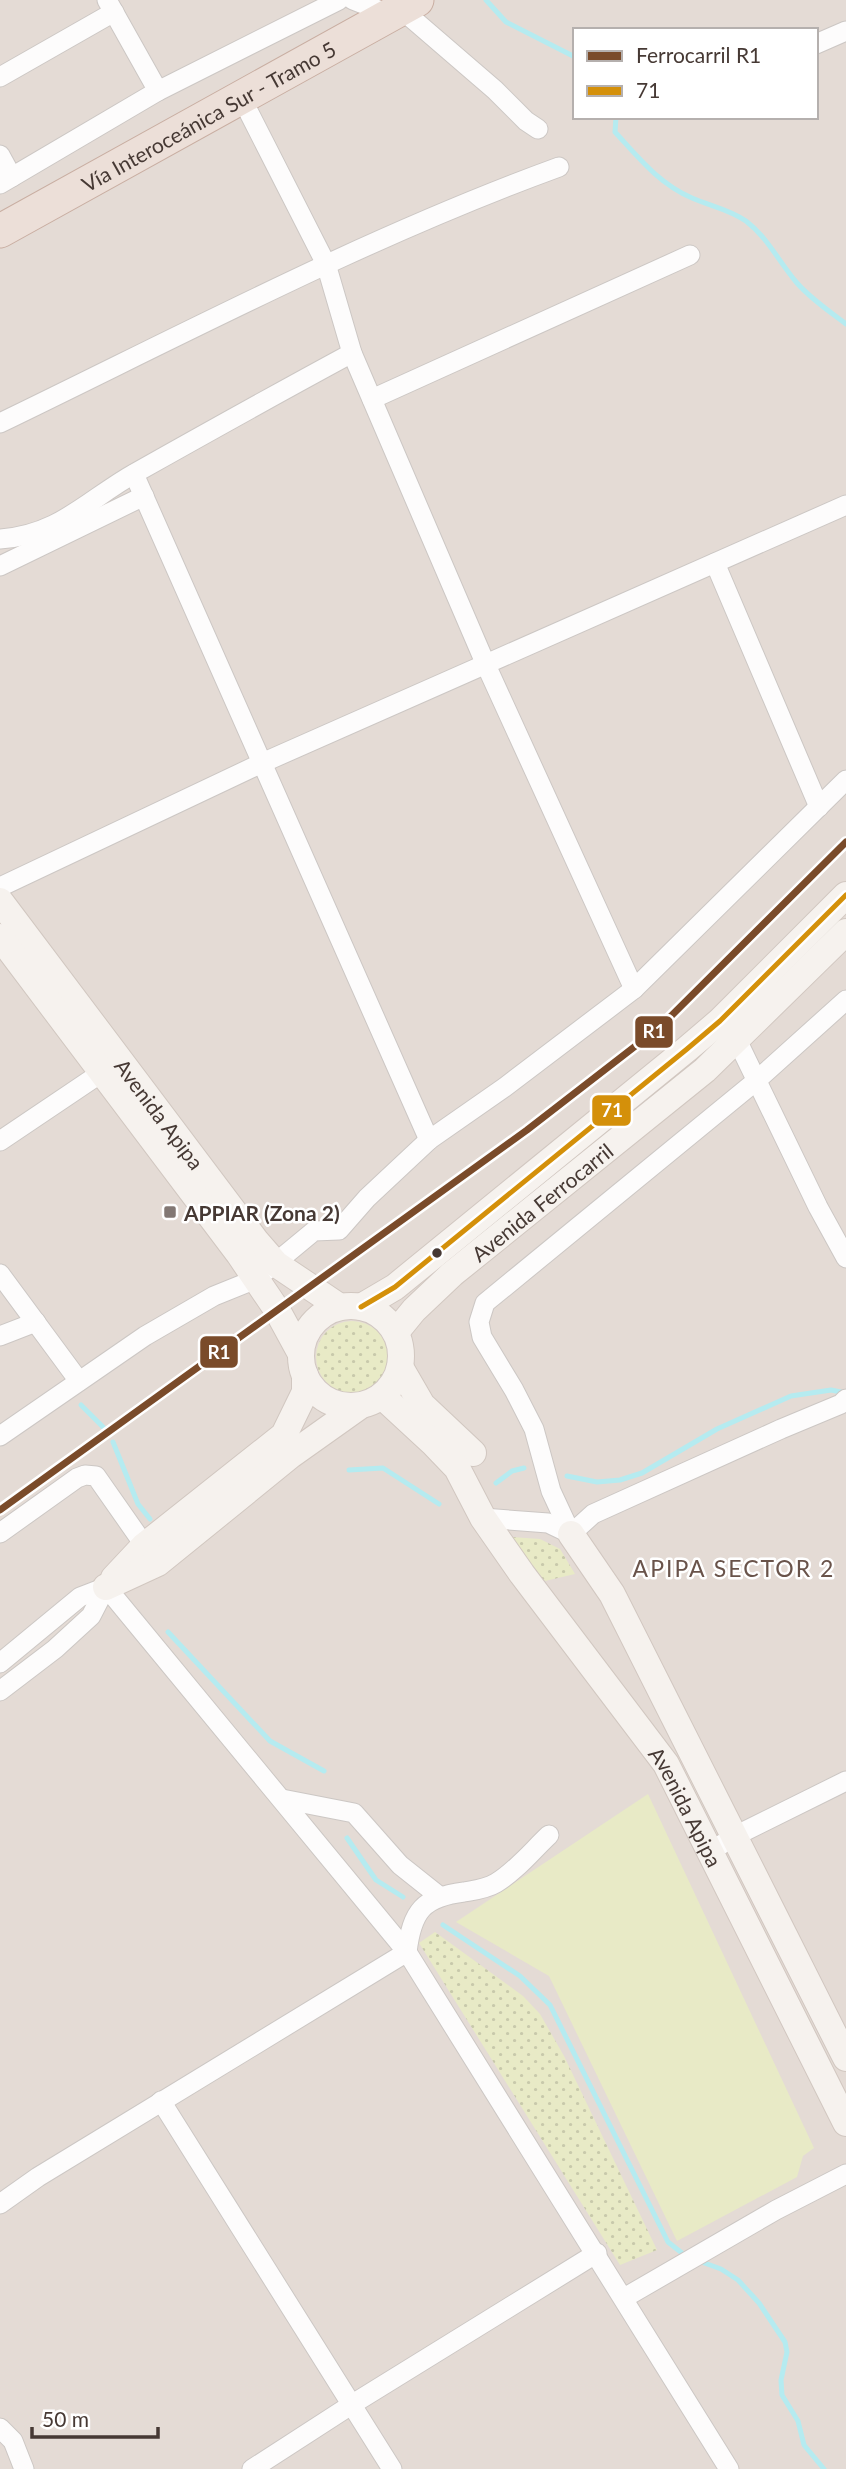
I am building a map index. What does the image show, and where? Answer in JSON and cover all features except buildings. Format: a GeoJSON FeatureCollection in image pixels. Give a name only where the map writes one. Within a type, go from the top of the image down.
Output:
{"type":"FeatureCollection","features":[{"type":"Feature","properties":{"kind":"highway","name":"Vía Interoceánica Sur - Tramo 5"},"geometry":{"type":"LineString","coordinates":[[0,231],[403,8]]}},
{"type":"Feature","properties":{"kind":"main road","name":"Avenida Ferrocarril"},"geometry":{"type":"LineString","coordinates":[[396,1332],[414,1310],[452,1274],[705,1070],[728,1030],[846,895]]}},
{"type":"Feature","properties":{"kind":"main road","name":"Avenida Apipa"},"geometry":{"type":"LineString","coordinates":[[0,901],[256,1241],[277,1310],[303,1365]]}},
{"type":"Feature","properties":{"kind":"main road","name":"Avenida Ferrocarril"},"geometry":{"type":"LineString","coordinates":[[350,1307],[395,1287],[728,1030],[846,932]]}},
{"type":"Feature","properties":{"kind":"main road","name":"Avenida Apipa"},"geometry":{"type":"LineString","coordinates":[[0,937],[101,1073],[266,1272],[350,1307]]}},
{"type":"Feature","properties":{"kind":"main road"},"geometry":{"type":"LineString","coordinates":[[106,1587],[390,1388],[401,1367],[402,1355],[396,1332],[382,1315],[350,1307],[320,1317],[313,1324],[307,1333],[303,1365],[305,1391],[284,1436],[151,1554]]}},
{"type":"Feature","properties":{"kind":"main road"},"geometry":{"type":"LineString","coordinates":[[303,1365],[311,1385],[327,1400],[348,1406],[371,1401]]}},
{"type":"Feature","properties":{"kind":"main road","name":"Avenida Apipa"},"geometry":{"type":"LineString","coordinates":[[401,1367],[422,1405],[465,1461],[483,1518],[522,1574],[666,1764],[846,2123]]}},
{"type":"Feature","properties":{"kind":"main road","name":"Avenida Apipa"},"geometry":{"type":"LineString","coordinates":[[371,1401],[434,1444],[465,1461]]}},
{"type":"Feature","properties":{"kind":"main road","name":"Avenida Apipa"},"geometry":{"type":"LineString","coordinates":[[572,1534],[612,1594],[846,2058]]}},
{"type":"Feature","properties":{"kind":"street"},"geometry":{"type":"LineString","coordinates":[[0,155],[6,180],[158,91],[339,0]]}},
{"type":"Feature","properties":{"kind":"street"},"geometry":{"type":"LineString","coordinates":[[353,0],[403,8],[538,129]]}},
{"type":"Feature","properties":{"kind":"street"},"geometry":{"type":"LineString","coordinates":[[0,77],[111,6],[158,91]]}},
{"type":"Feature","properties":{"kind":"street"},"geometry":{"type":"LineString","coordinates":[[818,43],[846,31]]}},
{"type":"Feature","properties":{"kind":"street"},"geometry":{"type":"LineString","coordinates":[[241,97],[326,264],[352,353],[486,665],[634,989]]}},
{"type":"Feature","properties":{"kind":"street"},"geometry":{"type":"LineString","coordinates":[[0,423],[326,264],[483,195],[559,167]]}},
{"type":"Feature","properties":{"kind":"street"},"geometry":{"type":"LineString","coordinates":[[372,399],[690,255]]}},
{"type":"Feature","properties":{"kind":"street"},"geometry":{"type":"LineString","coordinates":[[0,539],[28,536],[55,526],[134,474],[352,353]]}},
{"type":"Feature","properties":{"kind":"street"},"geometry":{"type":"LineString","coordinates":[[134,474],[429,1140]]}},
{"type":"Feature","properties":{"kind":"street"},"geometry":{"type":"LineString","coordinates":[[0,566],[144,496]]}},
{"type":"Feature","properties":{"kind":"street"},"geometry":{"type":"LineString","coordinates":[[0,887],[262,763],[846,505]]}},
{"type":"Feature","properties":{"kind":"street"},"geometry":{"type":"LineString","coordinates":[[715,564],[819,807]]}},
{"type":"Feature","properties":{"kind":"street"},"geometry":{"type":"LineString","coordinates":[[0,1436],[135,1343],[214,1296],[266,1272],[314,1231],[339,1230],[367,1198],[429,1140],[505,1087],[634,989],[846,780]]}},
{"type":"Feature","properties":{"kind":"street"},"geometry":{"type":"LineString","coordinates":[[757,1081],[846,1000]]}},
{"type":"Feature","properties":{"kind":"street"},"geometry":{"type":"LineString","coordinates":[[728,1030],[757,1081],[818,1207],[846,1258]]}},
{"type":"Feature","properties":{"kind":"street"},"geometry":{"type":"LineString","coordinates":[[0,1142],[101,1073]]}},
{"type":"Feature","properties":{"kind":"street","name":"Avenida Apipa"},"geometry":{"type":"LineString","coordinates":[[572,1534],[551,1491],[534,1429],[482,1337],[479,1322],[485,1303],[757,1081]]}},
{"type":"Feature","properties":{"kind":"street"},"geometry":{"type":"LineString","coordinates":[[0,1274],[79,1381]]}},
{"type":"Feature","properties":{"kind":"street"},"geometry":{"type":"LineString","coordinates":[[0,1336],[36,1322]]}},
{"type":"Feature","properties":{"kind":"street"},"geometry":{"type":"LineString","coordinates":[[483,1518],[548,1523],[572,1534],[593,1514],[844,1403]]}},
{"type":"Feature","properties":{"kind":"street"},"geometry":{"type":"LineString","coordinates":[[0,1533],[77,1478],[85,1475],[96,1476],[151,1554]]}},
{"type":"Feature","properties":{"kind":"street"},"geometry":{"type":"LineString","coordinates":[[0,1663],[80,1597],[106,1587]]}},
{"type":"Feature","properties":{"kind":"street"},"geometry":{"type":"LineString","coordinates":[[0,1691],[91,1616],[106,1587]]}},
{"type":"Feature","properties":{"kind":"street"},"geometry":{"type":"LineString","coordinates":[[106,1587],[407,1952],[726,2464],[706,2469]]}},
{"type":"Feature","properties":{"kind":"street"},"geometry":{"type":"LineString","coordinates":[[711,1851],[735,1836],[846,1781]]}},
{"type":"Feature","properties":{"kind":"street"},"geometry":{"type":"LineString","coordinates":[[282,1799],[354,1813],[400,1865],[439,1896]]}},
{"type":"Feature","properties":{"kind":"street"},"geometry":{"type":"LineString","coordinates":[[407,1952],[416,1914],[428,1901],[439,1896],[484,1889],[495,1884],[549,1835]]}},
{"type":"Feature","properties":{"kind":"street"},"geometry":{"type":"LineString","coordinates":[[0,2204],[38,2177],[407,1952]]}},
{"type":"Feature","properties":{"kind":"street"},"geometry":{"type":"LineString","coordinates":[[161,2101],[392,2469]]}},
{"type":"Feature","properties":{"kind":"street"},"geometry":{"type":"LineString","coordinates":[[624,2298],[776,2210],[846,2174]]}},
{"type":"Feature","properties":{"kind":"street"},"geometry":{"type":"LineString","coordinates":[[253,2469],[597,2253]]}},
{"type":"Feature","properties":{"kind":"street"},"geometry":{"type":"LineString","coordinates":[[0,2428],[13,2441],[24,2469]]}},
{"type":"Feature","properties":{"kind":"shaded area"},"geometry":{"type":"Polygon","coordinates":[[[0,0],[846,0],[846,2469],[0,2469],[0,0]]]}},
{"type":"Feature","properties":{"kind":"green space"},"geometry":{"type":"Polygon","coordinates":[[[352,1321],[372,1327],[382,1337],[388,1357],[382,1377],[372,1387],[352,1393],[332,1387],[322,1377],[316,1357],[322,1337],[332,1327],[352,1321]]]}},
{"type":"Feature","properties":{"kind":"green space"},"geometry":{"type":"Polygon","coordinates":[[[498,1536],[540,1539],[560,1549],[575,1574],[545,1581],[498,1536]]]}},
{"type":"Feature","properties":{"kind":"green space"},"geometry":{"type":"Polygon","coordinates":[[[648,1794],[814,2148],[803,2156],[797,2177],[677,2241],[549,1976],[456,1922],[648,1794]]]}},
{"type":"Feature","properties":{"kind":"green space"},"geometry":{"type":"Polygon","coordinates":[[[435,1932],[523,1996],[540,2014],[564,2056],[657,2250],[620,2265],[419,1943],[435,1932]]]}},
{"type":"Feature","properties":{"kind":"waterway"},"geometry":{"type":"LineString","coordinates":[[486,0],[506,22],[573,56]]}},
{"type":"Feature","properties":{"kind":"waterway"},"geometry":{"type":"LineString","coordinates":[[616,119],[615,132],[650,169],[680,192],[746,221],[761,235],[802,289],[846,324]]}},
{"type":"Feature","properties":{"kind":"waterway"},"geometry":{"type":"LineString","coordinates":[[567,1476],[597,1482],[620,1480],[642,1473],[717,1429],[791,1396],[831,1390],[846,1393]]}},
{"type":"Feature","properties":{"kind":"waterway"},"geometry":{"type":"LineString","coordinates":[[81,1405],[104,1428]]}},
{"type":"Feature","properties":{"kind":"waterway"},"geometry":{"type":"LineString","coordinates":[[113,1442],[138,1504],[150,1519]]}},
{"type":"Feature","properties":{"kind":"waterway"},"geometry":{"type":"LineString","coordinates":[[349,1470],[383,1468],[439,1504]]}},
{"type":"Feature","properties":{"kind":"waterway"},"geometry":{"type":"LineString","coordinates":[[496,1483],[512,1471],[524,1468]]}},
{"type":"Feature","properties":{"kind":"waterway"},"geometry":{"type":"LineString","coordinates":[[168,1632],[270,1741],[324,1771]]}},
{"type":"Feature","properties":{"kind":"waterway"},"geometry":{"type":"LineString","coordinates":[[347,1838],[376,1880],[403,1897]]}},
{"type":"Feature","properties":{"kind":"waterway"},"geometry":{"type":"LineString","coordinates":[[443,1925],[520,1976],[550,2005],[668,2242],[687,2257]]}},
{"type":"Feature","properties":{"kind":"waterway"},"geometry":{"type":"LineString","coordinates":[[699,2261],[721,2269],[738,2280],[759,2303],[785,2342],[787,2352],[781,2380],[782,2395],[798,2421],[804,2445],[824,2469]]}},
{"type":"Feature","properties":{"kind":"rail line","name":"R1"},"geometry":{"type":"LineString","coordinates":[[0,1510],[527,1130],[660,1027],[846,842]]}},
{"type":"Feature","properties":{"kind":"transit line","name":"71"},"geometry":{"type":"LineString","coordinates":[[361,1307],[395,1287],[720,1021],[846,895]]}},
{"type":"Feature","properties":{"kind":"place","name":"APPIAR (Zona 2)"},"geometry":{"type":"Point","coordinates":[170,1212]}},
{"type":"Feature","properties":{"kind":"district","name":"APIPA SECTOR 2"},"geometry":{"type":"Point","coordinates":[734,1568]}}]}
